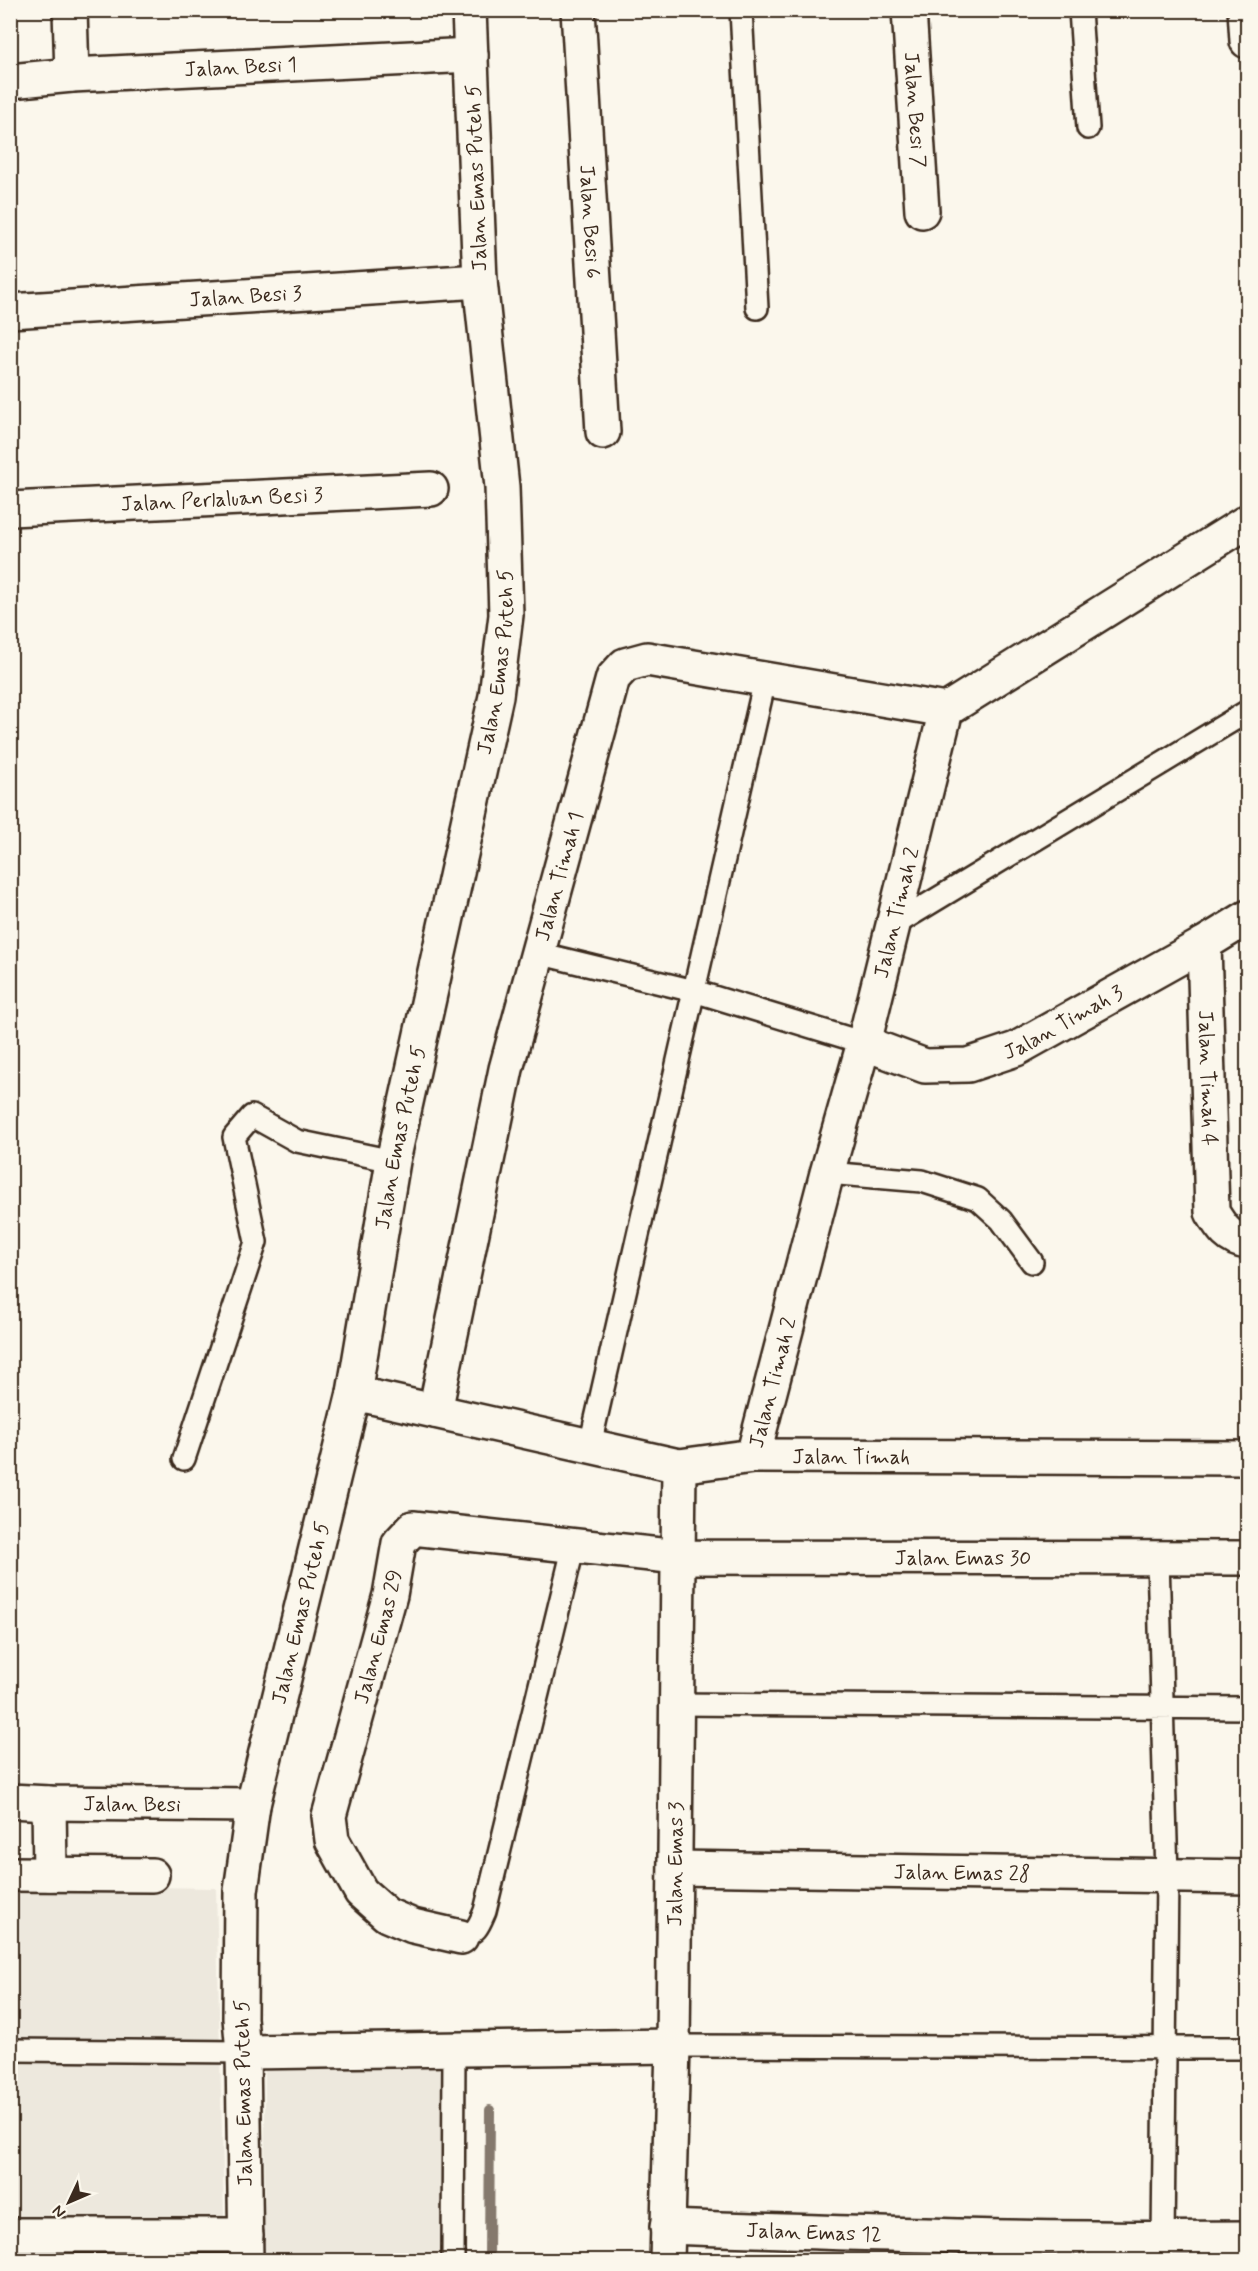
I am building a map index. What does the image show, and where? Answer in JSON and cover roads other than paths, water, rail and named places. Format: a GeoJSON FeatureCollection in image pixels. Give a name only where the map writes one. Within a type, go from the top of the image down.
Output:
{"type":"FeatureCollection","features":[{"type":"Feature","properties":{"kind":"street"},"geometry":{"type":"LineString","coordinates":[[70,10],[72,75]]}},
{"type":"Feature","properties":{"kind":"street","name":"Jalan Emas Puteh 5"},"geometry":{"type":"LineString","coordinates":[[246,2248],[243,2052],[240,2018],[240,1891],[253,1805],[354,1394],[393,1161],[496,696],[506,615],[502,486],[480,281],[469,10]]}},
{"type":"Feature","properties":{"kind":"street","name":"Jalan Besi 6"},"geometry":{"type":"LineString","coordinates":[[578,10],[603,432]]}},
{"type":"Feature","properties":{"kind":"street","name":"Jalan Besi 7"},"geometry":{"type":"LineString","coordinates":[[909,10],[922,210]]}},
{"type":"Feature","properties":{"kind":"street","name":"Jalan Besi 1"},"geometry":{"type":"LineString","coordinates":[[10,81],[72,75],[471,55]]}},
{"type":"Feature","properties":{"kind":"street","name":"Jalan Besi 3"},"geometry":{"type":"LineString","coordinates":[[10,311],[480,281]]}},
{"type":"Feature","properties":{"kind":"street","name":"Jalan Perlaluan Besi 3"},"geometry":{"type":"LineString","coordinates":[[10,509],[431,489]]}},
{"type":"Feature","properties":{"kind":"street"},"geometry":{"type":"LineString","coordinates":[[946,710],[1248,521]]}},
{"type":"Feature","properties":{"kind":"street","name":"Jalan Timah 1"},"geometry":{"type":"LineString","coordinates":[[435,1411],[506,1069],[613,678],[626,665],[647,659],[946,710]]}},
{"type":"Feature","properties":{"kind":"street","name":"Jalan Timah 2"},"geometry":{"type":"LineString","coordinates":[[753,1456],[827,1173],[864,1043],[946,710]]}},
{"type":"Feature","properties":{"kind":"street","name":"Jalan Timah 3"},"geometry":{"type":"LineString","coordinates":[[864,1043],[926,1066],[968,1065],[1016,1049],[1248,917]]}},
{"type":"Feature","properties":{"kind":"street","name":"Jalan Timah 4"},"geometry":{"type":"LineString","coordinates":[[1204,944],[1212,1212],[1224,1232],[1243,1242],[1248,1242]]}},
{"type":"Feature","properties":{"kind":"street","name":"Jalan Timah"},"geometry":{"type":"LineString","coordinates":[[354,1394],[679,1466],[753,1456],[1248,1458]]}},
{"type":"Feature","properties":{"kind":"street","name":"Jalan Emas 3"},"geometry":{"type":"LineString","coordinates":[[667,2260],[676,1869],[675,1704],[679,1466]]}},
{"type":"Feature","properties":{"kind":"street","name":"Jalan Emas 29"},"geometry":{"type":"LineString","coordinates":[[461,1936],[413,1926],[387,1915],[361,1892],[332,1840],[329,1816],[390,1595],[399,1543],[413,1528],[678,1557]]}},
{"type":"Feature","properties":{"kind":"street","name":"Jalan Emas 30"},"geometry":{"type":"LineString","coordinates":[[678,1557],[1248,1558]]}},
{"type":"Feature","properties":{"kind":"street","name":"Jalan Besi"},"geometry":{"type":"LineString","coordinates":[[10,1801],[253,1805]]}},
{"type":"Feature","properties":{"kind":"street"},"geometry":{"type":"LineString","coordinates":[[49,1803],[50,1874]]}},
{"type":"Feature","properties":{"kind":"street","name":"Jalan Emas 28"},"geometry":{"type":"LineString","coordinates":[[676,1869],[1248,1877]]}},
{"type":"Feature","properties":{"kind":"street"},"geometry":{"type":"LineString","coordinates":[[10,1874],[152,1875]]}},
{"type":"Feature","properties":{"kind":"street"},"geometry":{"type":"LineString","coordinates":[[243,2052],[673,2046]]}},
{"type":"Feature","properties":{"kind":"street","name":"Jalan Emas 12"},"geometry":{"type":"LineString","coordinates":[[667,2227],[916,2248],[1162,2250],[1248,2238]]}},
{"type":"Feature","properties":{"kind":"street"},"geometry":{"type":"LineString","coordinates":[[10,2235],[246,2248]]}},
{"type":"Feature","properties":{"kind":"lane"},"geometry":{"type":"LineString","coordinates":[[741,10],[757,308]]}},
{"type":"Feature","properties":{"kind":"lane"},"geometry":{"type":"LineString","coordinates":[[1080,10],[1089,128]]}},
{"type":"Feature","properties":{"kind":"lane"},"geometry":{"type":"LineString","coordinates":[[590,1445],[765,680]]}},
{"type":"Feature","properties":{"kind":"lane"},"geometry":{"type":"LineString","coordinates":[[894,926],[1248,711]]}},
{"type":"Feature","properties":{"kind":"lane"},"geometry":{"type":"LineString","coordinates":[[538,953],[694,991],[864,1043]]}},
{"type":"Feature","properties":{"kind":"lane"},"geometry":{"type":"LineString","coordinates":[[184,1459],[256,1242],[234,1137],[252,1116],[297,1141],[393,1161]]}},
{"type":"Feature","properties":{"kind":"lane"},"geometry":{"type":"LineString","coordinates":[[827,1173],[922,1181],[978,1199],[1001,1221],[1032,1262]]}},
{"type":"Feature","properties":{"kind":"lane"},"geometry":{"type":"LineString","coordinates":[[461,1936],[471,1935],[475,1931],[485,1911],[574,1545]]}},
{"type":"Feature","properties":{"kind":"lane"},"geometry":{"type":"LineString","coordinates":[[1158,1558],[1167,1876],[1162,2250]]}},
{"type":"Feature","properties":{"kind":"lane"},"geometry":{"type":"LineString","coordinates":[[675,1704],[1248,1708]]}},
{"type":"Feature","properties":{"kind":"lane"},"geometry":{"type":"LineString","coordinates":[[673,2046],[1248,2048]]}},
{"type":"Feature","properties":{"kind":"lane"},"geometry":{"type":"LineString","coordinates":[[453,2260],[454,2049]]}},
{"type":"Feature","properties":{"kind":"lane"},"geometry":{"type":"LineString","coordinates":[[10,2050],[243,2052]]}},
{"type":"Feature","properties":{"kind":"waterway"},"geometry":{"type":"LineString","coordinates":[[489,2260],[490,2110]]}}]}
